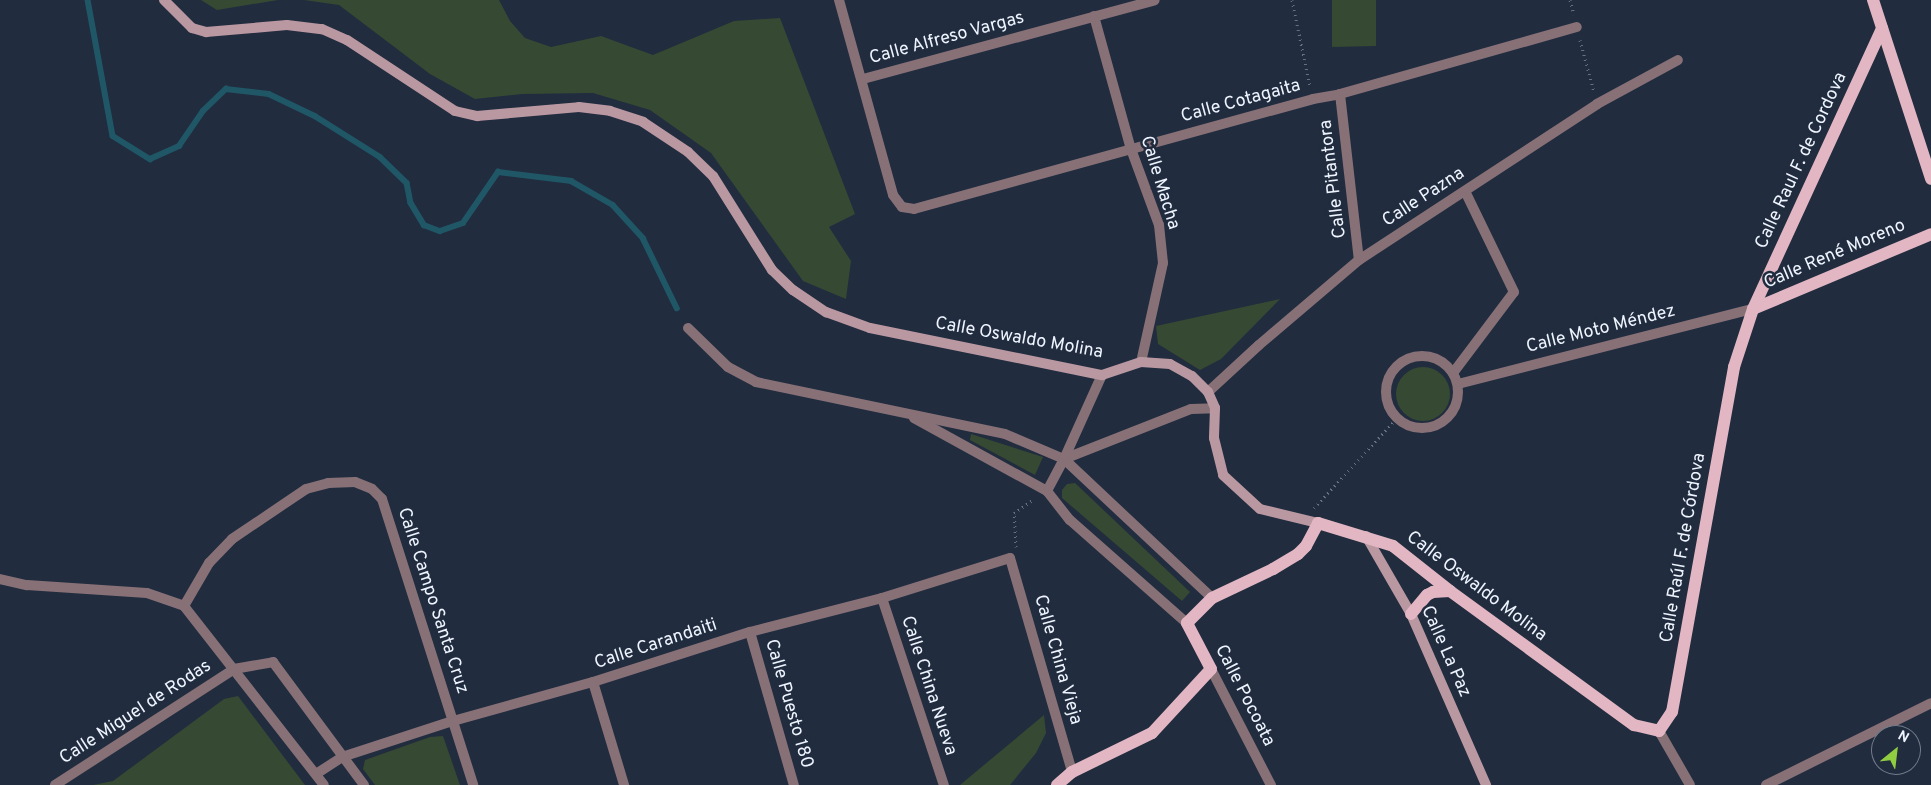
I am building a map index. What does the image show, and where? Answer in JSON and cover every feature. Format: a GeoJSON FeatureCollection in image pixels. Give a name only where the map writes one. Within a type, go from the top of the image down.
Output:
{"type":"FeatureCollection","features":[{"type":"Feature","properties":{"kind":"main road","name":"Calle Oswaldo Molina"},"geometry":{"type":"LineString","coordinates":[[164,0],[192,28],[206,32],[287,25],[322,29],[347,40],[455,111],[477,116],[579,107],[610,111],[642,122],[688,152],[713,176],[772,270],[793,290],[826,312],[870,328],[1102,374],[1141,362],[1170,364],[1192,376],[1208,392],[1215,408],[1214,438],[1223,475],[1260,509],[1366,536],[1393,546],[1450,591],[1634,725],[1659,731]]}},
{"type":"Feature","properties":{"kind":"main road"},"geometry":{"type":"LineString","coordinates":[[1873,0],[1931,179]]}},
{"type":"Feature","properties":{"kind":"main road","name":"Calle Raul F. de Cordova"},"geometry":{"type":"LineString","coordinates":[[1753,309],[1882,28]]}},
{"type":"Feature","properties":{"kind":"main road","name":"Calle René Moreno"},"geometry":{"type":"LineString","coordinates":[[1753,309],[1931,234]]}},
{"type":"Feature","properties":{"kind":"main road","name":"Calle Raúl F. de Córdova"},"geometry":{"type":"LineString","coordinates":[[1659,731],[1672,712],[1734,367],[1753,309]]}},
{"type":"Feature","properties":{"kind":"main road"},"geometry":{"type":"LineString","coordinates":[[1187,623],[1212,598],[1298,554],[1306,546],[1318,523]]}},
{"type":"Feature","properties":{"kind":"main road","name":"Calle La Paz"},"geometry":{"type":"LineString","coordinates":[[1366,536],[1411,614],[1486,785]]}},
{"type":"Feature","properties":{"kind":"main road"},"geometry":{"type":"LineString","coordinates":[[1411,614],[1427,595],[1433,592],[1450,591]]}},
{"type":"Feature","properties":{"kind":"main road","name":"Calle Pocoata"},"geometry":{"type":"LineString","coordinates":[[1187,623],[1211,669]]}},
{"type":"Feature","properties":{"kind":"main road"},"geometry":{"type":"LineString","coordinates":[[1057,785],[1072,772],[1152,732],[1211,669]]}},
{"type":"Feature","properties":{"kind":"street"},"geometry":{"type":"LineString","coordinates":[[839,0],[863,79]]}},
{"type":"Feature","properties":{"kind":"street","name":"Calle Alfreso Vargas"},"geometry":{"type":"LineString","coordinates":[[863,79],[1156,0]]}},
{"type":"Feature","properties":{"kind":"street","name":"Calle Macha"},"geometry":{"type":"LineString","coordinates":[[1094,16],[1132,149],[1159,225],[1163,263],[1141,362]]}},
{"type":"Feature","properties":{"kind":"street","name":"Calle Cotagaita"},"geometry":{"type":"LineString","coordinates":[[863,79],[893,195],[902,207],[914,209],[1313,99],[1340,94],[1576,27]]}},
{"type":"Feature","properties":{"kind":"street","name":"Calle Pazna"},"geometry":{"type":"LineString","coordinates":[[1208,392],[1259,345],[1359,260],[1597,104],[1678,60]]}},
{"type":"Feature","properties":{"kind":"street","name":"Calle Pitantora"},"geometry":{"type":"LineString","coordinates":[[1340,94],[1359,260]]}},
{"type":"Feature","properties":{"kind":"street"},"geometry":{"type":"LineString","coordinates":[[1453,373],[1514,292],[1465,191]]}},
{"type":"Feature","properties":{"kind":"street","name":"Calle Moto Méndez"},"geometry":{"type":"LineString","coordinates":[[1458,384],[1753,309]]}},
{"type":"Feature","properties":{"kind":"street"},"geometry":{"type":"LineString","coordinates":[[688,328],[728,368],[756,382],[1005,434],[1064,459],[1212,598]]}},
{"type":"Feature","properties":{"kind":"street"},"geometry":{"type":"LineString","coordinates":[[1422,355],[1434,358],[1445,364],[1453,373],[1458,384],[1455,407],[1449,416],[1440,423],[1429,427],[1418,428],[1397,418],[1390,408],[1386,396],[1387,384],[1392,372],[1400,363],[1410,357],[1422,355]]}},
{"type":"Feature","properties":{"kind":"street"},"geometry":{"type":"LineString","coordinates":[[1047,491],[1064,459],[1102,374]]}},
{"type":"Feature","properties":{"kind":"street"},"geometry":{"type":"LineString","coordinates":[[1064,459],[1191,409],[1215,408]]}},
{"type":"Feature","properties":{"kind":"street"},"geometry":{"type":"LineString","coordinates":[[904,413],[1047,491],[1070,520],[1187,623]]}},
{"type":"Feature","properties":{"kind":"street","name":"Calle Campo Santa Cruz"},"geometry":{"type":"LineString","coordinates":[[184,606],[209,563],[232,539],[306,489],[328,483],[355,482],[372,489],[382,500],[473,785]]}},
{"type":"Feature","properties":{"kind":"street","name":"Calle Carandaiti"},"geometry":{"type":"LineString","coordinates":[[316,774],[342,757],[453,721],[593,682],[750,632],[882,598],[1010,558]]}},
{"type":"Feature","properties":{"kind":"street","name":"Calle China Vieja"},"geometry":{"type":"LineString","coordinates":[[1010,558],[1072,772]]}},
{"type":"Feature","properties":{"kind":"street"},"geometry":{"type":"LineString","coordinates":[[0,580],[27,585],[147,593],[184,606],[324,785]]}},
{"type":"Feature","properties":{"kind":"street","name":"Calle China Nueva"},"geometry":{"type":"LineString","coordinates":[[882,598],[944,785]]}},
{"type":"Feature","properties":{"kind":"street","name":"Calle Puesto 180"},"geometry":{"type":"LineString","coordinates":[[750,632],[794,785]]}},
{"type":"Feature","properties":{"kind":"street"},"geometry":{"type":"LineString","coordinates":[[234,669],[273,662],[364,785]]}},
{"type":"Feature","properties":{"kind":"street","name":"Calle Miguel de Rodas"},"geometry":{"type":"LineString","coordinates":[[55,785],[234,669]]}},
{"type":"Feature","properties":{"kind":"street","name":"Calle Pocoata"},"geometry":{"type":"LineString","coordinates":[[1211,669],[1270,785]]}},
{"type":"Feature","properties":{"kind":"street"},"geometry":{"type":"LineString","coordinates":[[593,682],[624,785]]}},
{"type":"Feature","properties":{"kind":"street"},"geometry":{"type":"LineString","coordinates":[[1766,785],[1931,703]]}},
{"type":"Feature","properties":{"kind":"street"},"geometry":{"type":"LineString","coordinates":[[1659,731],[1690,785]]}},
{"type":"Feature","properties":{"kind":"path"},"geometry":{"type":"LineString","coordinates":[[1292,0],[1313,99]]}},
{"type":"Feature","properties":{"kind":"path"},"geometry":{"type":"LineString","coordinates":[[1570,0],[1597,104]]}},
{"type":"Feature","properties":{"kind":"path"},"geometry":{"type":"LineString","coordinates":[[1304,519],[1397,418]]}},
{"type":"Feature","properties":{"kind":"path"},"geometry":{"type":"LineString","coordinates":[[1010,558],[1018,552],[1014,540],[1014,513],[1047,491]]}},
{"type":"Feature","properties":{"kind":"green space"},"geometry":{"type":"Polygon","coordinates":[[[201,0],[278,0],[217,10],[201,0]]]}},
{"type":"Feature","properties":{"kind":"green space"},"geometry":{"type":"Polygon","coordinates":[[[304,0],[499,0],[510,21],[525,38],[551,47],[601,36],[653,55],[734,21],[780,18],[855,214],[829,227],[851,261],[846,299],[803,281],[711,153],[650,110],[593,93],[522,94],[475,99],[430,74],[339,5],[304,0]]]}},
{"type":"Feature","properties":{"kind":"green space"},"geometry":{"type":"Polygon","coordinates":[[[1332,0],[1376,0],[1376,46],[1332,47],[1332,0]]]}},
{"type":"Feature","properties":{"kind":"green space"},"geometry":{"type":"Polygon","coordinates":[[[1280,299],[1221,359],[1200,370],[1158,344],[1156,326],[1280,299]]]}},
{"type":"Feature","properties":{"kind":"green space"},"geometry":{"type":"Polygon","coordinates":[[[1418,367],[1428,367],[1438,371],[1446,379],[1450,394],[1446,409],[1438,417],[1428,421],[1418,421],[1408,417],[1400,409],[1396,399],[1396,389],[1400,379],[1408,371],[1418,367]]]}},
{"type":"Feature","properties":{"kind":"green space"},"geometry":{"type":"Polygon","coordinates":[[[971,434],[1043,457],[1035,475],[970,440],[971,434]]]}},
{"type":"Feature","properties":{"kind":"green space"},"geometry":{"type":"Polygon","coordinates":[[[1075,483],[1190,592],[1182,601],[1062,498],[1062,490],[1067,484],[1075,483]]]}},
{"type":"Feature","properties":{"kind":"green space"},"geometry":{"type":"Polygon","coordinates":[[[238,696],[305,785],[93,785],[113,781],[224,699],[238,696]]]}},
{"type":"Feature","properties":{"kind":"green space"},"geometry":{"type":"Polygon","coordinates":[[[1044,715],[1046,733],[1036,753],[1010,785],[960,785],[1044,715]]]}},
{"type":"Feature","properties":{"kind":"green space"},"geometry":{"type":"Polygon","coordinates":[[[443,736],[460,785],[375,785],[363,769],[365,760],[430,737],[443,736]]]}},
{"type":"Feature","properties":{"kind":"waterway"},"geometry":{"type":"LineString","coordinates":[[88,0],[113,136],[150,159],[179,146],[203,111],[226,89],[269,94],[315,116],[380,157],[407,183],[411,203],[424,225],[440,231],[463,223],[498,172],[571,181],[613,205],[643,238],[677,308]]}}]}
